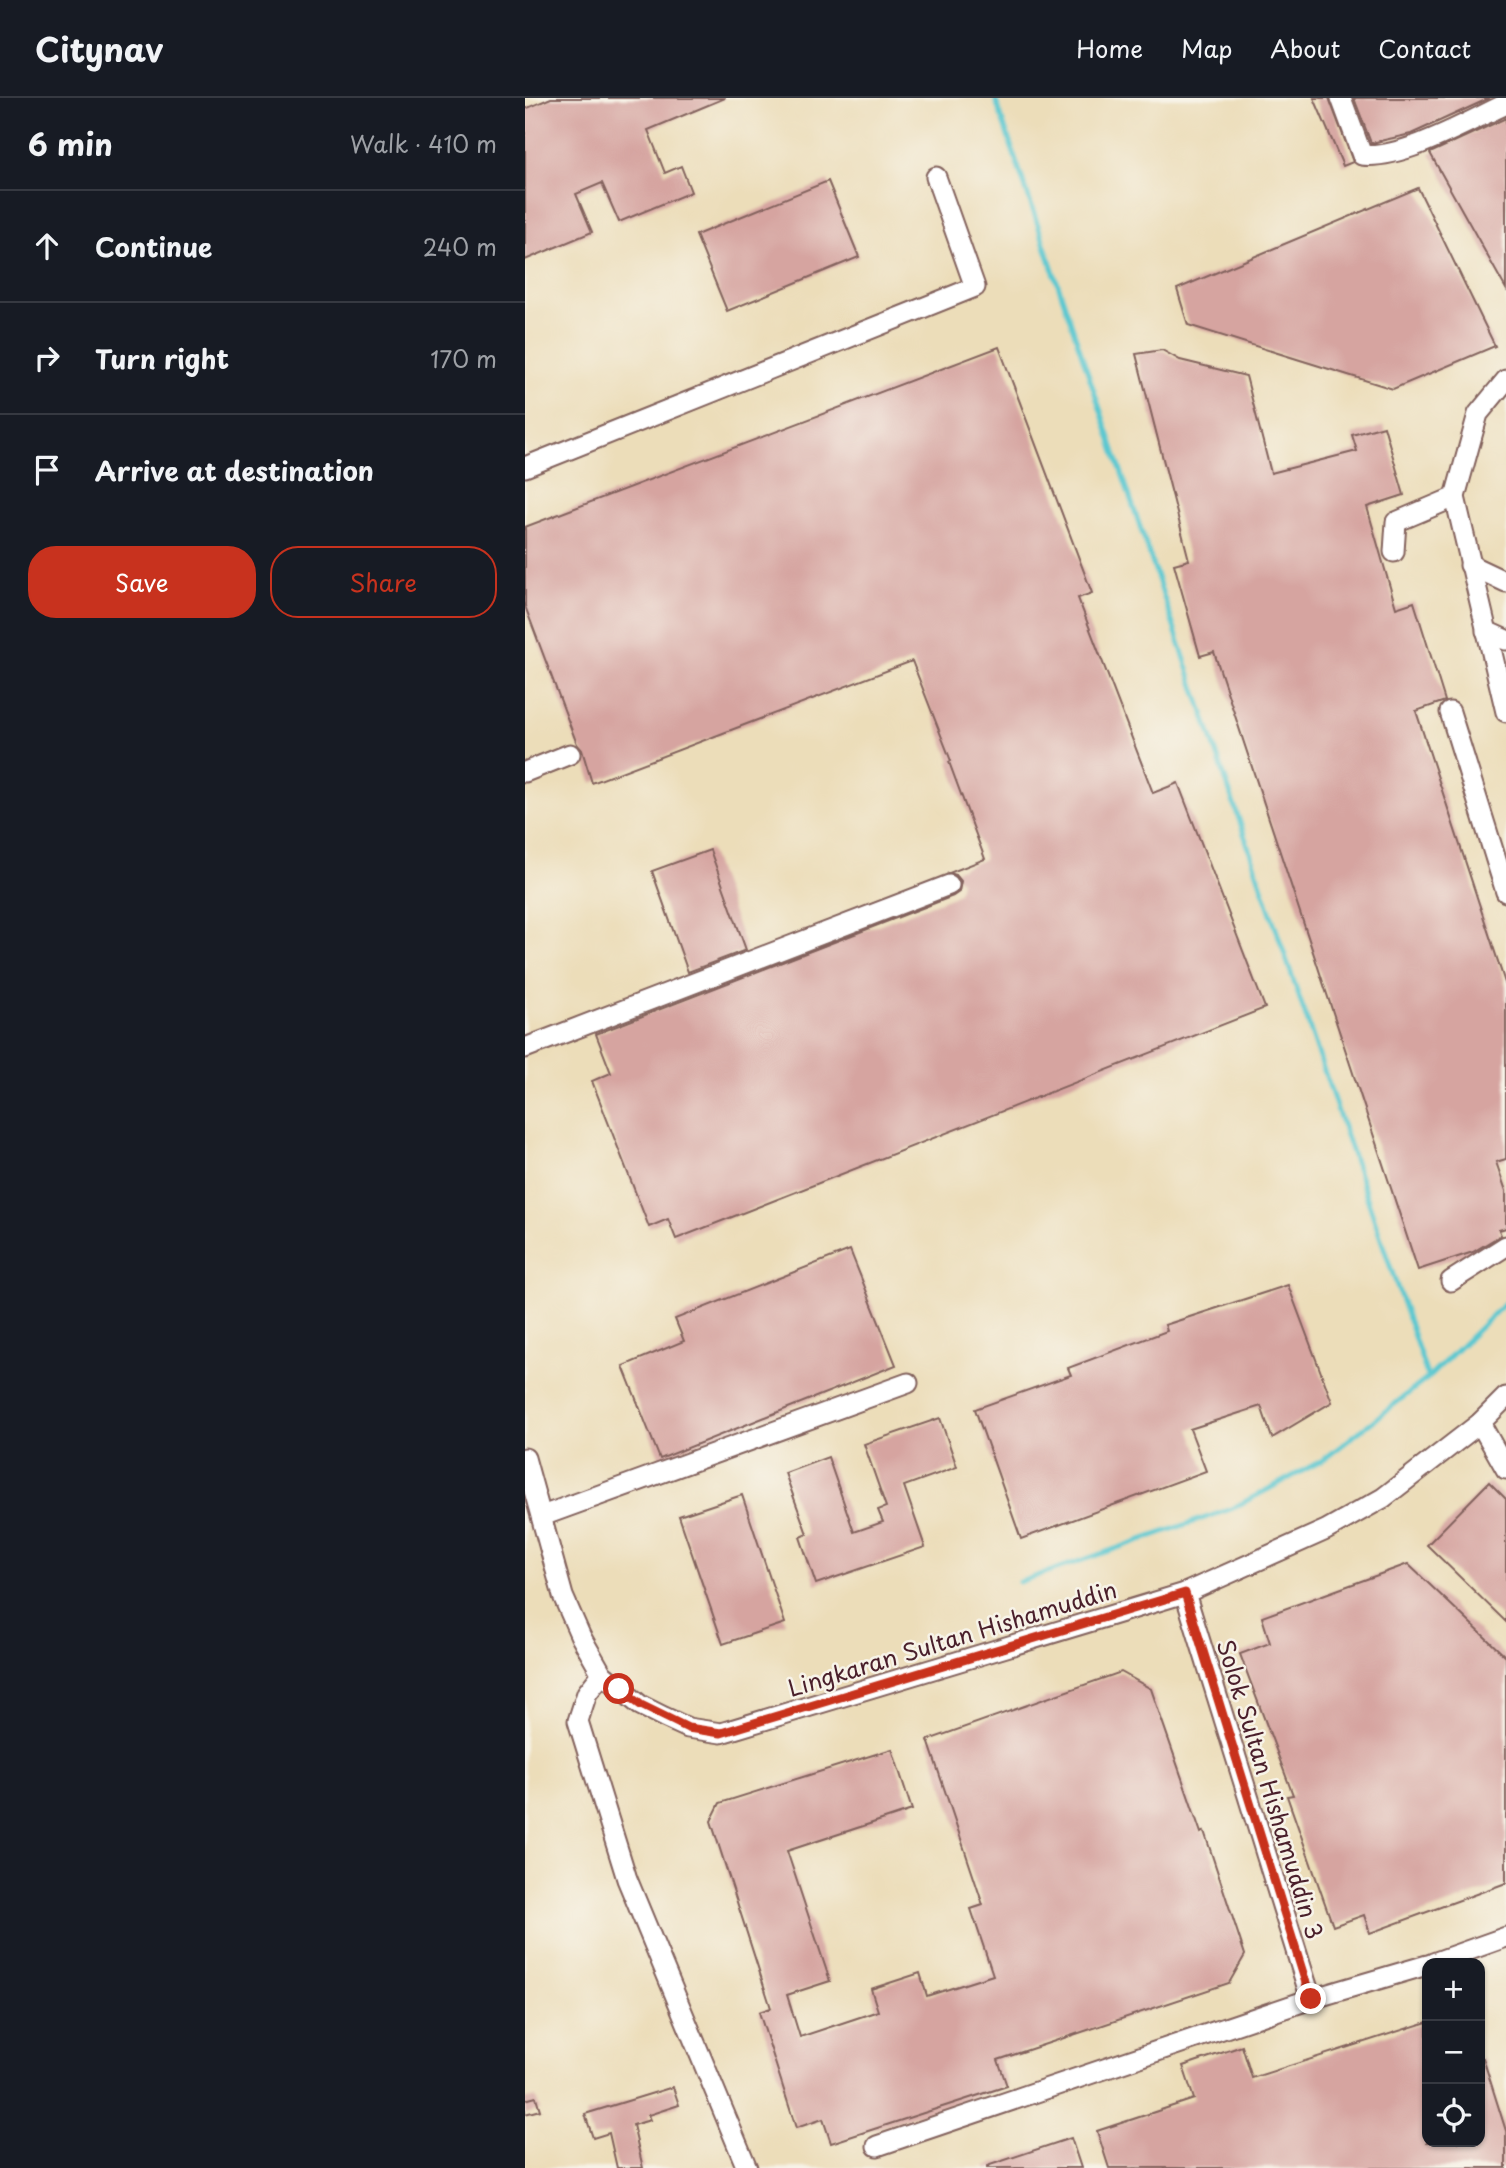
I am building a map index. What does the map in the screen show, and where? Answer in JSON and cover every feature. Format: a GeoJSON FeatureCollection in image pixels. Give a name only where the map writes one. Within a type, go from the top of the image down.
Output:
{"type":"FeatureCollection","features":[{"type":"Feature","properties":{"kind":"street"},"geometry":{"type":"LineString","coordinates":[[1341,98],[1362,155],[1375,156],[1440,135],[1506,104]]}},
{"type":"Feature","properties":{"kind":"street"},"geometry":{"type":"LineString","coordinates":[[525,467],[975,287],[936,177]]}},
{"type":"Feature","properties":{"kind":"street"},"geometry":{"type":"LineString","coordinates":[[1506,380],[1478,414],[1454,497],[1506,712]]}},
{"type":"Feature","properties":{"kind":"street"},"geometry":{"type":"LineString","coordinates":[[1394,552],[1395,522],[1454,497]]}},
{"type":"Feature","properties":{"kind":"street"},"geometry":{"type":"LineString","coordinates":[[1470,565],[1506,582]]}},
{"type":"Feature","properties":{"kind":"street"},"geometry":{"type":"LineString","coordinates":[[1486,631],[1506,640]]}},
{"type":"Feature","properties":{"kind":"street"},"geometry":{"type":"LineString","coordinates":[[1450,712],[1506,892]]}},
{"type":"Feature","properties":{"kind":"street"},"geometry":{"type":"LineString","coordinates":[[525,772],[570,754]]}},
{"type":"Feature","properties":{"kind":"street"},"geometry":{"type":"LineString","coordinates":[[525,1048],[949,884]]}},
{"type":"Feature","properties":{"kind":"street"},"geometry":{"type":"LineString","coordinates":[[1451,1281],[1506,1246]]}},
{"type":"Feature","properties":{"kind":"street"},"geometry":{"type":"LineString","coordinates":[[542,1516],[908,1382]]}},
{"type":"Feature","properties":{"kind":"street","name":"Lingkaran Sultan Hishamuddin"},"geometry":{"type":"LineString","coordinates":[[525,1458],[563,1596],[581,1637],[602,1674],[641,1705],[664,1717],[688,1728],[721,1733],[1185,1593],[1301,1542],[1383,1498],[1480,1423],[1506,1396]]}},
{"type":"Feature","properties":{"kind":"street"},"geometry":{"type":"LineString","coordinates":[[1480,1423],[1505,1463]]}},
{"type":"Feature","properties":{"kind":"street","name":"Solok Sultan Hishamuddin 3"},"geometry":{"type":"LineString","coordinates":[[1185,1593],[1311,1999]]}},
{"type":"Feature","properties":{"kind":"street"},"geometry":{"type":"LineString","coordinates":[[602,1674],[587,1693],[578,1721],[627,1879],[747,2168]]}},
{"type":"Feature","properties":{"kind":"street"},"geometry":{"type":"LineString","coordinates":[[1447,1958],[1506,1937]]}},
{"type":"Feature","properties":{"kind":"street"},"geometry":{"type":"LineString","coordinates":[[877,2146],[1311,1999],[1422,1966]]}},
{"type":"Feature","properties":{"kind":"building"},"geometry":{"type":"Polygon","coordinates":[[[551,98],[725,98],[648,130],[665,173],[681,166],[691,192],[619,222],[602,183],[576,194],[592,232],[525,260],[525,109],[551,98]]]}},
{"type":"Feature","properties":{"kind":"building"},"geometry":{"type":"Polygon","coordinates":[[[1314,98],[1329,98],[1353,162],[1343,166],[1314,98]]]}},
{"type":"Feature","properties":{"kind":"building"},"geometry":{"type":"Polygon","coordinates":[[[1354,98],[1490,98],[1411,134],[1371,143],[1354,98]]]}},
{"type":"Feature","properties":{"kind":"building"},"geometry":{"type":"Polygon","coordinates":[[[1506,118],[1506,289],[1430,153],[1506,118]]]}},
{"type":"Feature","properties":{"kind":"building"},"geometry":{"type":"Polygon","coordinates":[[[828,181],[859,257],[727,311],[696,235],[828,181]]]}},
{"type":"Feature","properties":{"kind":"building"},"geometry":{"type":"Polygon","coordinates":[[[1418,188],[1495,346],[1393,389],[1188,325],[1177,289],[1418,188]]]}},
{"type":"Feature","properties":{"kind":"building"},"geometry":{"type":"Polygon","coordinates":[[[999,347],[1092,593],[1078,598],[1153,793],[1178,783],[1265,1008],[676,1239],[668,1219],[649,1227],[592,1081],[611,1073],[596,1034],[953,896],[959,892],[961,881],[956,875],[949,873],[985,859],[912,661],[592,783],[582,750],[577,744],[525,606],[525,527],[999,347]]]}},
{"type":"Feature","properties":{"kind":"building"},"geometry":{"type":"Polygon","coordinates":[[[1162,350],[1180,360],[1246,376],[1271,473],[1357,451],[1352,435],[1384,426],[1404,495],[1367,507],[1396,608],[1414,602],[1445,701],[1416,711],[1506,986],[1506,1159],[1496,1162],[1506,1191],[1506,1228],[1499,1230],[1501,1235],[1473,1252],[1418,1270],[1214,652],[1200,656],[1174,564],[1189,560],[1136,354],[1162,350]]]}},
{"type":"Feature","properties":{"kind":"building"},"geometry":{"type":"Polygon","coordinates":[[[710,850],[746,950],[688,972],[652,871],[710,850]]]}},
{"type":"Feature","properties":{"kind":"building"},"geometry":{"type":"Polygon","coordinates":[[[850,1250],[896,1365],[660,1459],[623,1366],[684,1341],[675,1319],[850,1250]]]}},
{"type":"Feature","properties":{"kind":"building"},"geometry":{"type":"Polygon","coordinates":[[[1288,1285],[1332,1402],[1272,1438],[1261,1406],[1190,1429],[1206,1471],[1021,1539],[975,1409],[1071,1375],[1068,1368],[1167,1331],[1165,1325],[1288,1285]]]}},
{"type":"Feature","properties":{"kind":"building"},"geometry":{"type":"Polygon","coordinates":[[[940,1418],[957,1467],[904,1486],[925,1547],[816,1584],[800,1537],[807,1534],[785,1473],[828,1457],[854,1532],[883,1522],[878,1510],[886,1507],[864,1444],[940,1418]]]}},
{"type":"Feature","properties":{"kind":"building"},"geometry":{"type":"Polygon","coordinates":[[[1489,1482],[1506,1499],[1506,1622],[1427,1545],[1489,1482]]]}},
{"type":"Feature","properties":{"kind":"building"},"geometry":{"type":"Polygon","coordinates":[[[742,1495],[785,1623],[723,1644],[679,1516],[742,1495]]]}},
{"type":"Feature","properties":{"kind":"building"},"geometry":{"type":"Polygon","coordinates":[[[1408,1564],[1506,1657],[1506,1883],[1370,1933],[1364,1915],[1333,1926],[1287,1796],[1293,1795],[1240,1654],[1270,1643],[1262,1617],[1408,1564]]]}},
{"type":"Feature","properties":{"kind":"building"},"geometry":{"type":"Polygon","coordinates":[[[1121,1672],[1151,1689],[1201,1833],[1204,1831],[1245,1955],[1229,1983],[998,2060],[1007,2086],[831,2143],[823,2119],[796,2128],[759,2012],[771,2008],[711,1821],[720,1803],[892,1749],[912,1810],[787,1851],[830,1981],[787,1995],[800,2037],[878,2011],[871,1989],[920,1973],[927,1996],[993,1975],[971,1909],[983,1905],[928,1740],[1121,1672]]]}},
{"type":"Feature","properties":{"kind":"building"},"geometry":{"type":"Polygon","coordinates":[[[1422,2024],[1422,2147],[1485,2147],[1485,2064],[1506,2131],[1506,2168],[1109,2168],[1097,2131],[1194,2099],[1183,2066],[1242,2046],[1252,2078],[1422,2024]]]}},
{"type":"Feature","properties":{"kind":"building"},"geometry":{"type":"Polygon","coordinates":[[[673,2087],[679,2105],[648,2115],[650,2120],[633,2125],[643,2168],[617,2168],[609,2133],[593,2138],[585,2114],[673,2087]]]}},
{"type":"Feature","properties":{"kind":"building"},"geometry":{"type":"Polygon","coordinates":[[[536,2097],[540,2110],[525,2114],[525,2100],[536,2097]]]}},
{"type":"Feature","properties":{"kind":"building"},"geometry":{"type":"Polygon","coordinates":[[[1071,2138],[1081,2168],[987,2168],[987,2166],[1071,2138]]]}},
{"type":"Feature","properties":{"kind":"waterway"},"geometry":{"type":"LineString","coordinates":[[995,98],[1428,1378]]}},
{"type":"Feature","properties":{"kind":"waterway"},"geometry":{"type":"LineString","coordinates":[[1019,1582],[1231,1509],[1323,1460],[1428,1378],[1506,1302]]}},
{"type":"Feature","properties":{"kind":"route"},"geometry":{"type":"LineString","coordinates":[[619,1689],[641,1705],[688,1728],[721,1733],[1185,1593],[1311,1999]]}}]}
